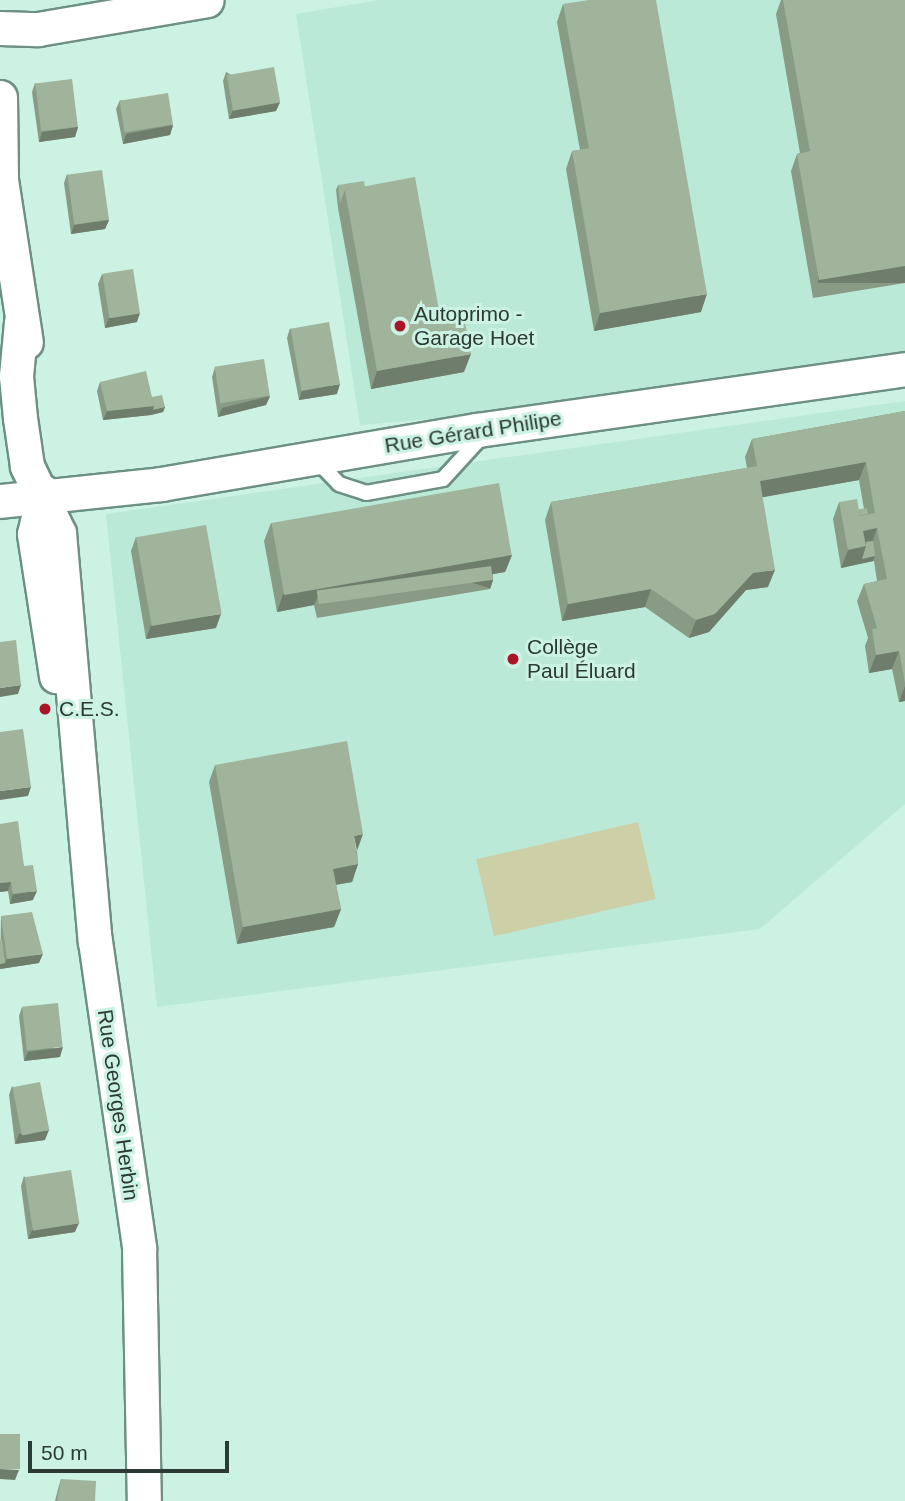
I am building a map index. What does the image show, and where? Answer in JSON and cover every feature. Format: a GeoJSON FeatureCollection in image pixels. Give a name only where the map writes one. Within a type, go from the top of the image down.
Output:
{"type":"FeatureCollection","features":[{"type":"Feature","properties":{"kind":"street"},"geometry":{"type":"LineString","coordinates":[[0,28],[38,29],[207,0]]}},
{"type":"Feature","properties":{"kind":"street","name":"Rue Georges Herbin"},"geometry":{"type":"LineString","coordinates":[[0,97],[1,174],[21,322],[48,463],[34,534],[50,664],[72,710],[94,941],[139,1248],[144,1501]]}},
{"type":"Feature","properties":{"kind":"street","name":"Rue Gérard Philipe"},"geometry":{"type":"LineString","coordinates":[[0,501],[42,500],[477,430],[905,369]]}},
{"type":"Feature","properties":{"kind":"street"},"geometry":{"type":"LineString","coordinates":[[0,522],[18,520],[42,500]]}},
{"type":"Feature","properties":{"kind":"lane"},"geometry":{"type":"LineString","coordinates":[[312,457],[339,484],[366,493],[443,478],[476,443],[477,430]]}},
{"type":"Feature","properties":{"kind":"shaded area"},"geometry":{"type":"Polygon","coordinates":[[[379,0],[905,0],[905,380],[360,425],[296,14],[379,0]]]}},
{"type":"Feature","properties":{"kind":"shaded area","name":"Collège Paul Éluard"},"geometry":{"type":"Polygon","coordinates":[[[905,401],[905,804],[760,929],[157,1007],[106,514],[905,401]]]}},
{"type":"Feature","properties":{"kind":"shaded area"},"geometry":{"type":"Polygon","coordinates":[[[638,822],[656,899],[494,936],[476,859],[638,822]]]}},
{"type":"Feature","properties":{"kind":"building"},"geometry":{"type":"Polygon","coordinates":[[[589,0],[656,0],[707,294],[600,313],[572,151],[589,148],[563,4],[589,0]]]}},
{"type":"Feature","properties":{"kind":"building"},"geometry":{"type":"Polygon","coordinates":[[[783,0],[905,0],[905,266],[819,280],[797,154],[810,151],[783,0]]]}},
{"type":"Feature","properties":{"kind":"building"},"geometry":{"type":"Polygon","coordinates":[[[274,67],[280,102],[233,111],[227,75],[274,67]]]}},
{"type":"Feature","properties":{"kind":"building"},"geometry":{"type":"Polygon","coordinates":[[[72,79],[78,127],[41,131],[35,84],[72,79]]]}},
{"type":"Feature","properties":{"kind":"building"},"geometry":{"type":"Polygon","coordinates":[[[168,93],[173,125],[125,132],[120,101],[168,93]]]}},
{"type":"Feature","properties":{"kind":"building"},"geometry":{"type":"Polygon","coordinates":[[[102,170],[109,220],[74,224],[67,175],[102,170]]]}},
{"type":"Feature","properties":{"kind":"building"},"geometry":{"type":"Polygon","coordinates":[[[415,177],[440,316],[463,312],[471,354],[377,371],[345,190],[415,177]]]}},
{"type":"Feature","properties":{"kind":"building"},"geometry":{"type":"Polygon","coordinates":[[[364,181],[365,187],[345,190],[340,203],[338,185],[364,181]]]}},
{"type":"Feature","properties":{"kind":"building"},"geometry":{"type":"Polygon","coordinates":[[[133,269],[140,313],[109,318],[102,274],[133,269]]]}},
{"type":"Feature","properties":{"kind":"building"},"geometry":{"type":"Polygon","coordinates":[[[329,322],[340,384],[302,391],[291,329],[329,322]]]}},
{"type":"Feature","properties":{"kind":"building"},"geometry":{"type":"Polygon","coordinates":[[[264,359],[270,396],[220,403],[215,367],[264,359]]]}},
{"type":"Feature","properties":{"kind":"building"},"geometry":{"type":"Polygon","coordinates":[[[146,371],[154,406],[107,411],[100,382],[146,371]]]}},
{"type":"Feature","properties":{"kind":"building"},"geometry":{"type":"Polygon","coordinates":[[[162,395],[165,407],[153,410],[152,397],[162,395]]]}},
{"type":"Feature","properties":{"kind":"building"},"geometry":{"type":"Polygon","coordinates":[[[905,411],[905,683],[899,651],[876,655],[872,629],[877,628],[864,584],[887,579],[877,528],[863,531],[866,546],[848,550],[839,502],[857,499],[860,516],[875,513],[866,462],[760,481],[775,570],[753,573],[715,614],[696,620],[651,589],[568,604],[551,502],[757,466],[752,439],[905,411]]]}},
{"type":"Feature","properties":{"kind":"building"},"geometry":{"type":"Polygon","coordinates":[[[499,483],[512,555],[284,595],[272,523],[499,483]]]}},
{"type":"Feature","properties":{"kind":"building"},"geometry":{"type":"Polygon","coordinates":[[[867,508],[868,514],[860,515],[859,509],[867,508]]]}},
{"type":"Feature","properties":{"kind":"building"},"geometry":{"type":"Polygon","coordinates":[[[206,525],[222,614],[152,626],[136,537],[206,525]]]}},
{"type":"Feature","properties":{"kind":"building"},"geometry":{"type":"Polygon","coordinates":[[[873,541],[875,556],[862,559],[866,542],[873,541]]]}},
{"type":"Feature","properties":{"kind":"building"},"geometry":{"type":"Polygon","coordinates":[[[491,566],[493,580],[319,604],[317,590],[491,566]]]}},
{"type":"Feature","properties":{"kind":"building"},"geometry":{"type":"Polygon","coordinates":[[[16,640],[21,685],[0,688],[0,642],[16,640]]]}},
{"type":"Feature","properties":{"kind":"building"},"geometry":{"type":"Polygon","coordinates":[[[23,729],[31,787],[0,791],[0,732],[23,729]]]}},
{"type":"Feature","properties":{"kind":"building"},"geometry":{"type":"Polygon","coordinates":[[[347,741],[363,834],[354,836],[358,864],[333,869],[341,909],[243,927],[215,765],[347,741]]]}},
{"type":"Feature","properties":{"kind":"building"},"geometry":{"type":"Polygon","coordinates":[[[18,821],[24,866],[33,865],[37,891],[13,894],[11,882],[0,883],[0,824],[18,821]]]}},
{"type":"Feature","properties":{"kind":"building"},"geometry":{"type":"Polygon","coordinates":[[[32,912],[43,954],[7,959],[1,916],[32,912]]]}},
{"type":"Feature","properties":{"kind":"building"},"geometry":{"type":"Polygon","coordinates":[[[0,940],[5,963],[0,964],[0,940]]]}},
{"type":"Feature","properties":{"kind":"building"},"geometry":{"type":"Polygon","coordinates":[[[58,1003],[63,1047],[27,1051],[22,1007],[58,1003]]]}},
{"type":"Feature","properties":{"kind":"building"},"geometry":{"type":"Polygon","coordinates":[[[40,1082],[49,1130],[22,1135],[13,1087],[40,1082]]]}},
{"type":"Feature","properties":{"kind":"building"},"geometry":{"type":"Polygon","coordinates":[[[71,1170],[79,1223],[33,1231],[25,1177],[71,1170]]]}},
{"type":"Feature","properties":{"kind":"building"},"geometry":{"type":"Polygon","coordinates":[[[0,1434],[20,1434],[20,1469],[0,1469],[0,1434]]]}},
{"type":"Feature","properties":{"kind":"building"},"geometry":{"type":"Polygon","coordinates":[[[61,1479],[96,1481],[95,1501],[57,1501],[61,1479]]]}},
{"type":"Feature","properties":{"kind":"place","name":"Autoprimo - Garage Hoet"},"geometry":{"type":"Point","coordinates":[400,326]}},
{"type":"Feature","properties":{"kind":"place","name":"Collège Paul Éluard"},"geometry":{"type":"Point","coordinates":[513,659]}},
{"type":"Feature","properties":{"kind":"place","name":"C.E.S."},"geometry":{"type":"Point","coordinates":[45,709]}}]}
